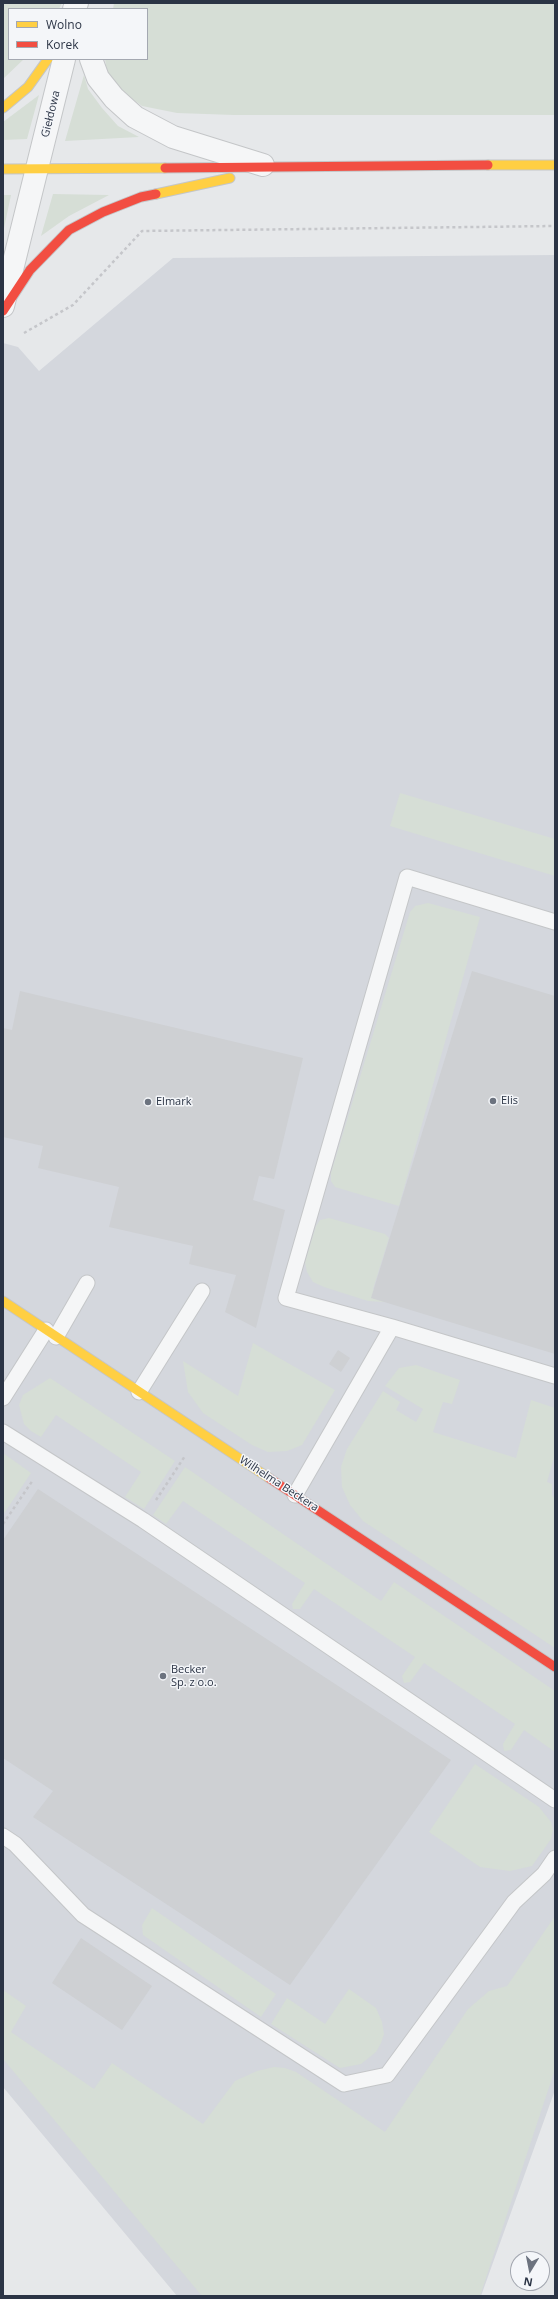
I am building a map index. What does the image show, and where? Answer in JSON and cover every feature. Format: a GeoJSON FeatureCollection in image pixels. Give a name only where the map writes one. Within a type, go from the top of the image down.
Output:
{"type":"FeatureCollection","features":[{"type":"Feature","properties":{"kind":"street"},"geometry":{"type":"LineString","coordinates":[[3,108],[28,87],[47,60]]}},
{"type":"Feature","properties":{"kind":"street","name":"Giełdowa"},"geometry":{"type":"LineString","coordinates":[[37,169],[64,60]]}},
{"type":"Feature","properties":{"kind":"street"},"geometry":{"type":"LineString","coordinates":[[91,60],[98,78],[114,98],[135,117],[174,137],[274,168]]}},
{"type":"Feature","properties":{"kind":"street"},"geometry":{"type":"LineString","coordinates":[[3,169],[555,165]]}},
{"type":"Feature","properties":{"kind":"street"},"geometry":{"type":"LineString","coordinates":[[3,311],[30,270],[69,230],[103,212],[142,197],[274,168]]}},
{"type":"Feature","properties":{"kind":"street"},"geometry":{"type":"LineString","coordinates":[[3,306],[37,169]]}},
{"type":"Feature","properties":{"kind":"street","name":"Wilhelma Beckera"},"geometry":{"type":"LineString","coordinates":[[3,1301],[555,1667]]}},
{"type":"Feature","properties":{"kind":"lane"},"geometry":{"type":"LineString","coordinates":[[555,922],[407,877],[286,1298],[392,1327],[555,1376]]}},
{"type":"Feature","properties":{"kind":"lane"},"geometry":{"type":"LineString","coordinates":[[3,1398],[87,1283]]}},
{"type":"Feature","properties":{"kind":"lane"},"geometry":{"type":"LineString","coordinates":[[139,1392],[202,1291]]}},
{"type":"Feature","properties":{"kind":"lane"},"geometry":{"type":"LineString","coordinates":[[295,1495],[392,1327]]}},
{"type":"Feature","properties":{"kind":"lane"},"geometry":{"type":"LineString","coordinates":[[3,1432],[142,1520],[555,1800]]}},
{"type":"Feature","properties":{"kind":"lane"},"geometry":{"type":"LineString","coordinates":[[3,1836],[15,1844],[83,1915],[344,2084],[387,2075],[514,1902],[544,1874],[555,1858]]}},
{"type":"Feature","properties":{"kind":"path"},"geometry":{"type":"LineString","coordinates":[[24,333],[73,305],[142,231],[555,226]]}},
{"type":"Feature","properties":{"kind":"path"},"geometry":{"type":"LineString","coordinates":[[3,1524],[46,1459]]}},
{"type":"Feature","properties":{"kind":"shaded area"},"geometry":{"type":"Polygon","coordinates":[[[3,3],[62,3],[60,8],[8,8],[8,60],[23,60],[3,79],[3,3]]]}},
{"type":"Feature","properties":{"kind":"shaded area"},"geometry":{"type":"Polygon","coordinates":[[[114,3],[555,3],[555,115],[234,115],[177,113],[142,106],[119,89],[107,71],[105,60],[148,60],[148,8],[113,8],[114,3]]]}},
{"type":"Feature","properties":{"kind":"shaded area"},"geometry":{"type":"Polygon","coordinates":[[[84,75],[88,89],[102,108],[118,126],[139,137],[65,141],[84,75]]]}},
{"type":"Feature","properties":{"kind":"shaded area"},"geometry":{"type":"Polygon","coordinates":[[[39,95],[27,139],[3,140],[3,122],[39,95]]]}},
{"type":"Feature","properties":{"kind":"shaded area"},"geometry":{"type":"Polygon","coordinates":[[[53,194],[109,195],[69,216],[41,236],[53,194]]]}},
{"type":"Feature","properties":{"kind":"shaded area"},"geometry":{"type":"Polygon","coordinates":[[[3,195],[11,195],[3,233],[3,195]]]}},
{"type":"Feature","properties":{"kind":"shaded area"},"geometry":{"type":"Polygon","coordinates":[[[555,255],[555,2090],[481,2296],[177,2296],[3,2087],[3,343],[18,347],[39,371],[173,258],[555,255]]]}},
{"type":"Feature","properties":{"kind":"shaded area"},"geometry":{"type":"Polygon","coordinates":[[[400,793],[555,839],[555,876],[390,826],[400,793]]]}},
{"type":"Feature","properties":{"kind":"shaded area"},"geometry":{"type":"Polygon","coordinates":[[[428,903],[480,917],[399,1206],[335,1187],[331,1181],[331,1173],[410,912],[415,906],[428,903]]]}},
{"type":"Feature","properties":{"kind":"shaded area"},"geometry":{"type":"Polygon","coordinates":[[[329,1218],[385,1234],[389,1238],[373,1289],[393,1297],[384,1302],[368,1301],[313,1282],[307,1272],[305,1262],[316,1226],[320,1220],[329,1218]]]}},
{"type":"Feature","properties":{"kind":"shaded area"},"geometry":{"type":"Polygon","coordinates":[[[253,1343],[335,1390],[302,1445],[287,1451],[268,1452],[252,1445],[203,1413],[188,1392],[183,1361],[238,1396],[253,1343]]]}},
{"type":"Feature","properties":{"kind":"shaded area"},"geometry":{"type":"Polygon","coordinates":[[[416,1365],[460,1380],[452,1404],[443,1402],[433,1432],[516,1458],[531,1400],[555,1408],[555,1454],[547,1482],[552,1484],[552,1495],[555,1499],[555,1648],[363,1521],[350,1505],[342,1487],[341,1467],[347,1449],[383,1391],[400,1402],[396,1410],[416,1422],[423,1409],[385,1386],[399,1368],[416,1365]]]}},
{"type":"Feature","properties":{"kind":"shaded area"},"geometry":{"type":"Polygon","coordinates":[[[50,1378],[175,1461],[144,1509],[125,1497],[141,1472],[56,1415],[41,1437],[31,1431],[24,1424],[19,1405],[23,1395],[50,1378]]]}},
{"type":"Feature","properties":{"kind":"shaded area"},"geometry":{"type":"Polygon","coordinates":[[[3,1453],[31,1473],[3,1515],[3,1453]]]}},
{"type":"Feature","properties":{"kind":"shaded area"},"geometry":{"type":"Polygon","coordinates":[[[185,1467],[381,1601],[394,1582],[555,1691],[555,1752],[524,1730],[511,1750],[504,1751],[503,1744],[515,1724],[424,1663],[410,1682],[404,1683],[402,1676],[415,1657],[314,1589],[300,1609],[293,1609],[292,1604],[305,1583],[183,1501],[166,1524],[153,1515],[185,1467]]]}},
{"type":"Feature","properties":{"kind":"shaded area"},"geometry":{"type":"Polygon","coordinates":[[[475,1764],[539,1807],[551,1822],[553,1830],[551,1839],[532,1866],[510,1871],[480,1867],[429,1832],[475,1764]]]}},
{"type":"Feature","properties":{"kind":"shaded area"},"geometry":{"type":"Polygon","coordinates":[[[152,1908],[276,1994],[261,2017],[143,1935],[142,1925],[152,1908]]]}},
{"type":"Feature","properties":{"kind":"shaded area"},"geometry":{"type":"Polygon","coordinates":[[[555,1916],[555,2069],[480,2296],[202,2296],[3,2059],[3,1990],[26,2006],[11,2032],[94,2089],[112,2063],[203,2124],[235,2081],[257,2071],[274,2067],[285,2068],[296,2072],[385,2132],[468,2009],[489,1991],[507,1986],[555,1916]]]}},
{"type":"Feature","properties":{"kind":"shaded area"},"geometry":{"type":"Polygon","coordinates":[[[349,1989],[376,2008],[382,2022],[384,2034],[376,2052],[361,2064],[340,2068],[271,2024],[287,1998],[325,2024],[349,1989]]]}},
{"type":"Feature","properties":{"kind":"building","name":"Elis"},"geometry":{"type":"Polygon","coordinates":[[[472,971],[555,996],[555,1354],[371,1298],[472,971]]]}},
{"type":"Feature","properties":{"kind":"building","name":"Elmark"},"geometry":{"type":"Polygon","coordinates":[[[20,991],[303,1058],[274,1179],[259,1176],[253,1200],[285,1210],[256,1328],[225,1312],[236,1275],[189,1264],[193,1246],[109,1227],[119,1187],[38,1168],[43,1146],[3,1137],[3,1028],[12,1030],[20,991]]]}},
{"type":"Feature","properties":{"kind":"building"},"geometry":{"type":"Polygon","coordinates":[[[338,1350],[350,1358],[341,1372],[329,1364],[338,1350]]]}},
{"type":"Feature","properties":{"kind":"building","name":"Becker Sp. z o.o."},"geometry":{"type":"Polygon","coordinates":[[[38,1489],[451,1760],[290,1985],[33,1817],[53,1791],[3,1758],[3,1540],[38,1489]]]}},
{"type":"Feature","properties":{"kind":"building"},"geometry":{"type":"Polygon","coordinates":[[[81,1938],[152,1986],[122,2030],[52,1983],[81,1938]]]}},
{"type":"Feature","properties":{"kind":"traffic: slow"},"geometry":{"type":"LineString","coordinates":[[3,108],[28,87],[47,60]]}},
{"type":"Feature","properties":{"kind":"traffic: slow"},"geometry":{"type":"LineString","coordinates":[[488,165],[555,165]]}},
{"type":"Feature","properties":{"kind":"traffic: slow"},"geometry":{"type":"LineString","coordinates":[[3,169],[165,168]]}},
{"type":"Feature","properties":{"kind":"traffic: slow"},"geometry":{"type":"LineString","coordinates":[[156,194],[230,178]]}},
{"type":"Feature","properties":{"kind":"traffic: slow"},"geometry":{"type":"LineString","coordinates":[[3,1301],[269,1478]]}},
{"type":"Feature","properties":{"kind":"traffic: jam"},"geometry":{"type":"LineString","coordinates":[[165,168],[488,165]]}},
{"type":"Feature","properties":{"kind":"traffic: jam"},"geometry":{"type":"LineString","coordinates":[[3,311],[30,270],[69,230],[103,212],[141,197],[156,194]]}},
{"type":"Feature","properties":{"kind":"traffic: jam"},"geometry":{"type":"LineString","coordinates":[[269,1478],[555,1667]]}},
{"type":"Feature","properties":{"kind":"place","name":"Elis"},"geometry":{"type":"Point","coordinates":[493,1101]}},
{"type":"Feature","properties":{"kind":"place","name":"Elmark"},"geometry":{"type":"Point","coordinates":[148,1102]}},
{"type":"Feature","properties":{"kind":"place","name":"Becker Sp. z o.o."},"geometry":{"type":"Point","coordinates":[163,1676]}}]}
